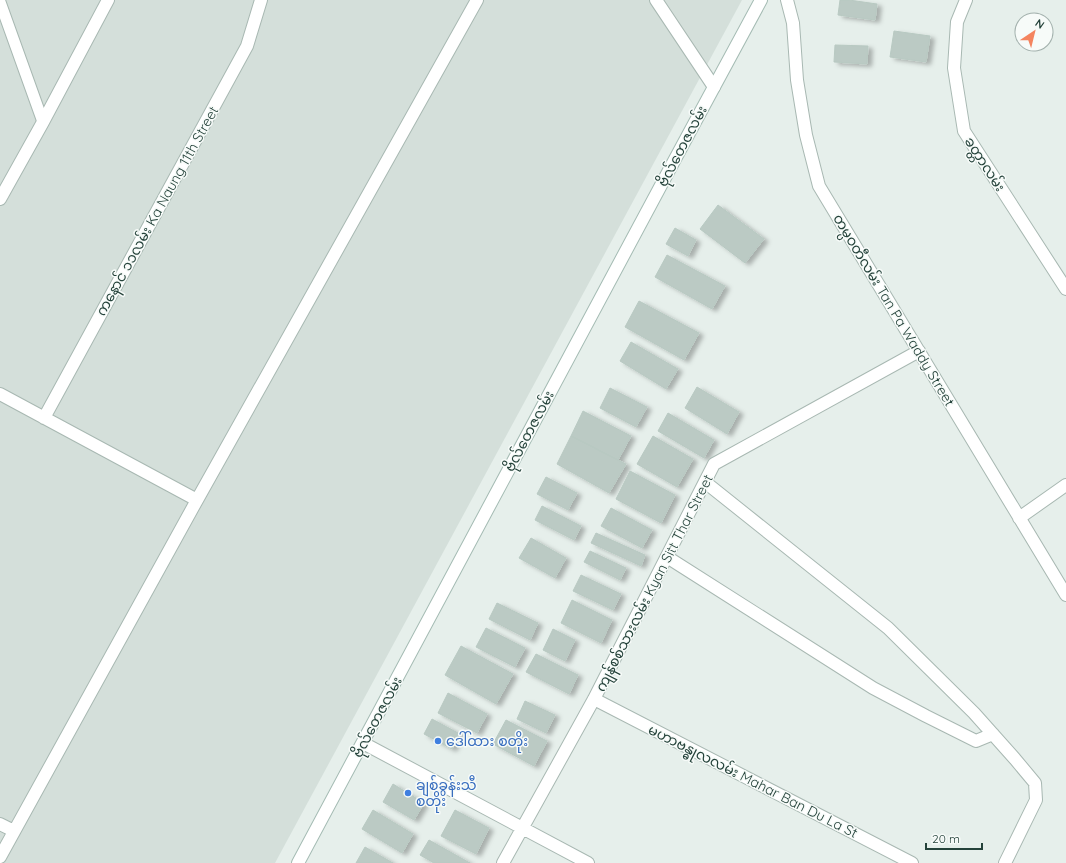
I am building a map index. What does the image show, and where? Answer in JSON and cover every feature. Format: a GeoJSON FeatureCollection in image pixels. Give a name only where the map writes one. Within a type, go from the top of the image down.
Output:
{"type":"FeatureCollection","features":[{"type":"Feature","properties":{"kind":"street"},"geometry":{"type":"LineString","coordinates":[[0,199],[108,0]]}},
{"type":"Feature","properties":{"kind":"street","name":"ကနောင် ၁၁လမ်း Ka Naung 11th Street"},"geometry":{"type":"LineString","coordinates":[[44,418],[247,46],[261,0]]}},
{"type":"Feature","properties":{"kind":"street"},"geometry":{"type":"LineString","coordinates":[[0,857],[197,500],[477,0]]}},
{"type":"Feature","properties":{"kind":"street"},"geometry":{"type":"LineString","coordinates":[[656,0],[714,86]]}},
{"type":"Feature","properties":{"kind":"street","name":"ဗိုလ်တေဇလမ်း"},"geometry":{"type":"LineString","coordinates":[[298,863],[761,0]]}},
{"type":"Feature","properties":{"kind":"street","name":"တမ္ပဝတီလမ်း Tan Pa Waddy Street"},"geometry":{"type":"LineString","coordinates":[[787,0],[793,23],[796,80],[806,135],[819,186],[1066,595]]}},
{"type":"Feature","properties":{"kind":"street","name":"ခတ္တာလမ်း"},"geometry":{"type":"LineString","coordinates":[[966,0],[957,22],[954,68],[964,131],[1066,289]]}},
{"type":"Feature","properties":{"kind":"street","name":"ကျန်စစ်သားလမ်း Kyan Sitt Thar Street"},"geometry":{"type":"LineString","coordinates":[[503,863],[594,699],[714,464],[919,351]]}},
{"type":"Feature","properties":{"kind":"street"},"geometry":{"type":"LineString","coordinates":[[0,394],[197,500]]}},
{"type":"Feature","properties":{"kind":"street"},"geometry":{"type":"LineString","coordinates":[[705,482],[888,628],[974,713],[1035,784],[1036,800],[1004,863]]}},
{"type":"Feature","properties":{"kind":"street"},"geometry":{"type":"LineString","coordinates":[[1019,518],[1066,485]]}},
{"type":"Feature","properties":{"kind":"street"},"geometry":{"type":"LineString","coordinates":[[667,557],[880,691],[926,716],[976,741],[993,734]]}},
{"type":"Feature","properties":{"kind":"street","name":"မဟာဗန္ဓုလလမ်း Mahar Ban Du La St"},"geometry":{"type":"LineString","coordinates":[[594,699],[912,863]]}},
{"type":"Feature","properties":{"kind":"street"},"geometry":{"type":"LineString","coordinates":[[363,743],[588,863]]}},
{"type":"Feature","properties":{"kind":"street"},"geometry":{"type":"LineString","coordinates":[[0,824],[14,832]]}},
{"type":"Feature","properties":{"kind":"lane"},"geometry":{"type":"LineString","coordinates":[[0,2],[43,122]]}},
{"type":"Feature","properties":{"kind":"shaded area"},"geometry":{"type":"Polygon","coordinates":[[[0,0],[742,0],[275,863],[0,863],[0,0]]]}},
{"type":"Feature","properties":{"kind":"building"},"geometry":{"type":"Polygon","coordinates":[[[840,0],[877,4],[875,20],[838,15],[840,0]]]}},
{"type":"Feature","properties":{"kind":"building"},"geometry":{"type":"Polygon","coordinates":[[[894,31],[930,36],[926,62],[890,57],[894,31]]]}},
{"type":"Feature","properties":{"kind":"building"},"geometry":{"type":"Polygon","coordinates":[[[835,45],[868,46],[867,64],[834,62],[835,45]]]}},
{"type":"Feature","properties":{"kind":"building"},"geometry":{"type":"Polygon","coordinates":[[[718,205],[764,239],[745,263],[700,229],[718,205]]]}},
{"type":"Feature","properties":{"kind":"building"},"geometry":{"type":"Polygon","coordinates":[[[675,228],[696,240],[688,256],[666,244],[675,228]]]}},
{"type":"Feature","properties":{"kind":"building"},"geometry":{"type":"Polygon","coordinates":[[[667,255],[725,286],[712,309],[655,277],[667,255]]]}},
{"type":"Feature","properties":{"kind":"building"},"geometry":{"type":"Polygon","coordinates":[[[639,301],[699,333],[684,360],[625,327],[639,301]]]}},
{"type":"Feature","properties":{"kind":"building"},"geometry":{"type":"Polygon","coordinates":[[[631,342],[678,369],[666,389],[620,361],[631,342]]]}},
{"type":"Feature","properties":{"kind":"building"},"geometry":{"type":"Polygon","coordinates":[[[697,387],[739,412],[727,434],[685,408],[697,387]]]}},
{"type":"Feature","properties":{"kind":"building"},"geometry":{"type":"Polygon","coordinates":[[[610,388],[647,407],[636,427],[600,408],[610,388]]]}},
{"type":"Feature","properties":{"kind":"building"},"geometry":{"type":"Polygon","coordinates":[[[583,411],[631,436],[618,460],[571,436],[583,411]]]}},
{"type":"Feature","properties":{"kind":"building"},"geometry":{"type":"Polygon","coordinates":[[[668,413],[714,440],[704,458],[658,431],[668,413]]]}},
{"type":"Feature","properties":{"kind":"building"},"geometry":{"type":"Polygon","coordinates":[[[571,436],[626,464],[609,493],[557,464],[571,436]]]}},
{"type":"Feature","properties":{"kind":"building"},"geometry":{"type":"Polygon","coordinates":[[[653,436],[693,459],[677,487],[637,464],[653,436]]]}},
{"type":"Feature","properties":{"kind":"building"},"geometry":{"type":"Polygon","coordinates":[[[630,471],[675,495],[661,523],[616,499],[630,471]]]}},
{"type":"Feature","properties":{"kind":"building"},"geometry":{"type":"Polygon","coordinates":[[[546,477],[577,493],[568,510],[537,494],[546,477]]]}},
{"type":"Feature","properties":{"kind":"building"},"geometry":{"type":"Polygon","coordinates":[[[542,506],[581,526],[574,540],[535,520],[542,506]]]}},
{"type":"Feature","properties":{"kind":"building"},"geometry":{"type":"Polygon","coordinates":[[[611,508],[652,530],[642,548],[601,526],[611,508]]]}},
{"type":"Feature","properties":{"kind":"building"},"geometry":{"type":"Polygon","coordinates":[[[596,533],[645,555],[641,566],[591,543],[596,533]]]}},
{"type":"Feature","properties":{"kind":"building"},"geometry":{"type":"Polygon","coordinates":[[[531,538],[566,558],[555,578],[519,558],[531,538]]]}},
{"type":"Feature","properties":{"kind":"building"},"geometry":{"type":"Polygon","coordinates":[[[590,551],[626,568],[620,580],[584,562],[590,551]]]}},
{"type":"Feature","properties":{"kind":"building"},"geometry":{"type":"Polygon","coordinates":[[[581,575],[621,594],[613,610],[573,591],[581,575]]]}},
{"type":"Feature","properties":{"kind":"building"},"geometry":{"type":"Polygon","coordinates":[[[572,600],[612,620],[601,643],[561,623],[572,600]]]}},
{"type":"Feature","properties":{"kind":"building"},"geometry":{"type":"Polygon","coordinates":[[[497,603],[538,623],[530,640],[489,619],[497,603]]]}},
{"type":"Feature","properties":{"kind":"building"},"geometry":{"type":"Polygon","coordinates":[[[486,628],[525,648],[515,667],[476,647],[486,628]]]}},
{"type":"Feature","properties":{"kind":"building"},"geometry":{"type":"Polygon","coordinates":[[[553,629],[575,640],[565,661],[543,650],[553,629]]]}},
{"type":"Feature","properties":{"kind":"building"},"geometry":{"type":"Polygon","coordinates":[[[461,646],[513,674],[496,704],[445,675],[461,646]]]}},
{"type":"Feature","properties":{"kind":"building"},"geometry":{"type":"Polygon","coordinates":[[[536,654],[578,675],[569,694],[526,672],[536,654]]]}},
{"type":"Feature","properties":{"kind":"building"},"geometry":{"type":"Polygon","coordinates":[[[448,693],[487,714],[477,733],[438,713],[448,693]]]}},
{"type":"Feature","properties":{"kind":"building"},"geometry":{"type":"Polygon","coordinates":[[[525,701],[555,715],[546,733],[517,719],[525,701]]]}},
{"type":"Feature","properties":{"kind":"building"},"geometry":{"type":"Polygon","coordinates":[[[432,719],[460,734],[452,749],[424,734],[432,719]]]}},
{"type":"Feature","properties":{"kind":"building"},"geometry":{"type":"Polygon","coordinates":[[[506,720],[547,741],[534,766],[493,744],[506,720]]]}},
{"type":"Feature","properties":{"kind":"building"},"geometry":{"type":"Polygon","coordinates":[[[393,784],[424,803],[414,820],[383,802],[393,784]]]}},
{"type":"Feature","properties":{"kind":"building"},"geometry":{"type":"Polygon","coordinates":[[[373,810],[413,834],[402,853],[362,829],[373,810]]]}},
{"type":"Feature","properties":{"kind":"building"},"geometry":{"type":"Polygon","coordinates":[[[455,810],[489,828],[476,854],[441,836],[455,810]]]}},
{"type":"Feature","properties":{"kind":"building"},"geometry":{"type":"Polygon","coordinates":[[[429,840],[470,863],[434,863],[420,855],[429,840]]]}},
{"type":"Feature","properties":{"kind":"building"},"geometry":{"type":"Polygon","coordinates":[[[365,847],[393,863],[356,863],[365,847]]]}},
{"type":"Feature","properties":{"kind":"place","name":"ဒေါ်ထား စတိုး"},"geometry":{"type":"Point","coordinates":[438,741]}},
{"type":"Feature","properties":{"kind":"place","name":"ချစ်ခွန်းသီ စတိုး"},"geometry":{"type":"Point","coordinates":[408,793]}}]}
